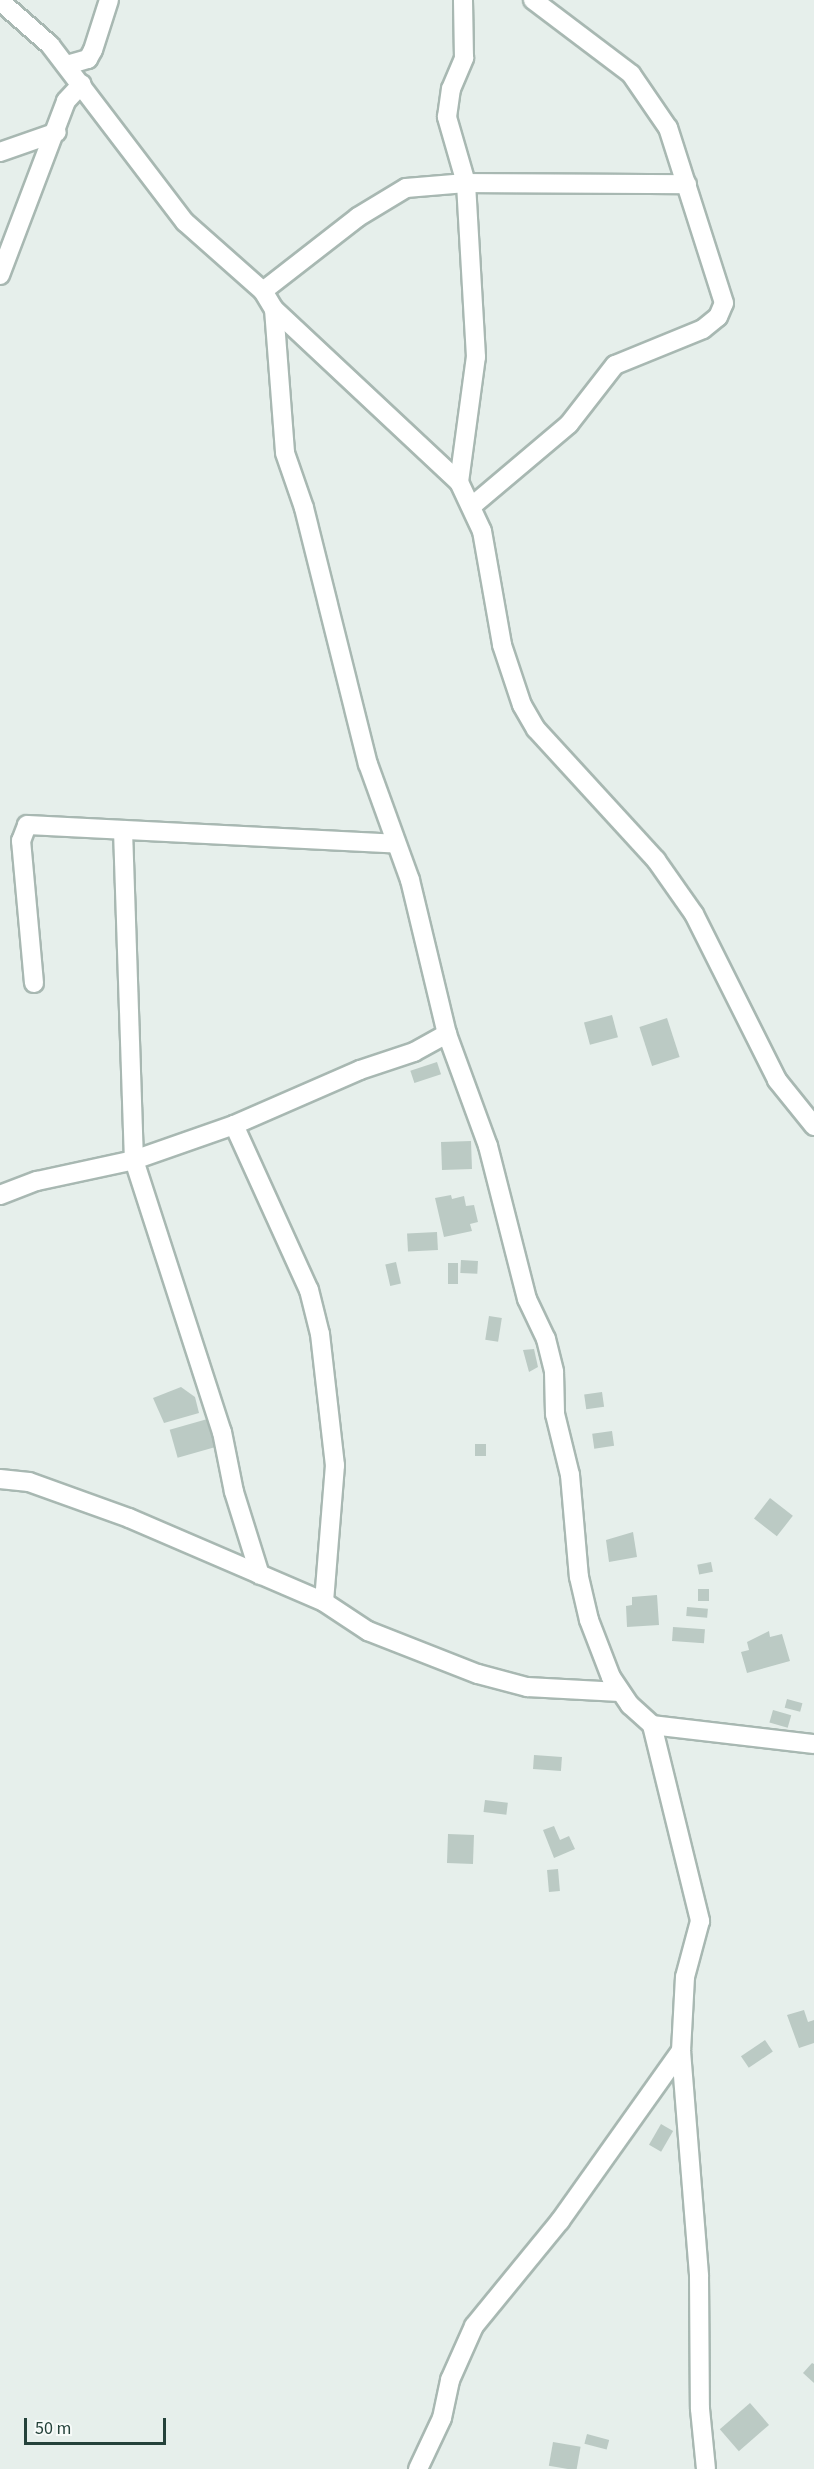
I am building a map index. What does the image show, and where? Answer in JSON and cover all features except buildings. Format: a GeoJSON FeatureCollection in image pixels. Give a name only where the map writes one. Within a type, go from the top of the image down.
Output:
{"type":"FeatureCollection","features":[{"type":"Feature","properties":{"kind":"street"},"geometry":{"type":"LineString","coordinates":[[67,65],[87,58],[93,50],[109,0]]}},
{"type":"Feature","properties":{"kind":"street"},"geometry":{"type":"LineString","coordinates":[[459,482],[476,357],[466,183],[447,117],[451,89],[464,58],[463,0]]}},
{"type":"Feature","properties":{"kind":"street"},"geometry":{"type":"LineString","coordinates":[[472,506],[570,424],[615,365],[703,329],[718,317],[724,303],[668,128],[630,74],[533,0]]}},
{"type":"Feature","properties":{"kind":"street"},"geometry":{"type":"LineString","coordinates":[[0,1],[67,65],[185,222],[263,291],[274,309],[459,482],[482,531],[502,645],[522,705],[536,729],[656,860],[688,905],[777,1080],[814,1126]]}},
{"type":"Feature","properties":{"kind":"street"},"geometry":{"type":"LineString","coordinates":[[0,275],[57,132],[66,101],[82,84]]}},
{"type":"Feature","properties":{"kind":"street"},"geometry":{"type":"LineString","coordinates":[[0,152],[57,132]]}},
{"type":"Feature","properties":{"kind":"street"},"geometry":{"type":"LineString","coordinates":[[263,291],[358,217],[406,188],[466,183],[687,184]]}},
{"type":"Feature","properties":{"kind":"street"},"geometry":{"type":"LineString","coordinates":[[274,309],[285,453],[304,508],[368,764],[410,880],[447,1034],[488,1146],[527,1299],[546,1339],[578,1523],[579,1577],[599,1657],[620,1692],[652,1725],[700,1921],[685,1977],[681,2051],[699,2276],[700,2409],[706,2469]]}},
{"type":"Feature","properties":{"kind":"street"},"geometry":{"type":"LineString","coordinates":[[34,983],[21,841],[24,829],[35,824],[396,844]]}},
{"type":"Feature","properties":{"kind":"street"},"geometry":{"type":"LineString","coordinates":[[123,830],[134,1160],[222,1432],[234,1492],[260,1575]]}},
{"type":"Feature","properties":{"kind":"street"},"geometry":{"type":"LineString","coordinates":[[0,1195],[37,1181],[134,1160],[234,1125],[360,1070],[414,1052],[447,1034]]}},
{"type":"Feature","properties":{"kind":"street"},"geometry":{"type":"LineString","coordinates":[[234,1125],[309,1290],[321,1334],[335,1465],[324,1602]]}},
{"type":"Feature","properties":{"kind":"street"},"geometry":{"type":"LineString","coordinates":[[0,1479],[29,1482],[129,1518],[324,1602],[368,1631],[478,1674],[527,1687],[620,1692]]}},
{"type":"Feature","properties":{"kind":"street"},"geometry":{"type":"LineString","coordinates":[[652,1725],[814,1743]]}},
{"type":"Feature","properties":{"kind":"street"},"geometry":{"type":"LineString","coordinates":[[418,2469],[442,2418],[450,2380],[474,2326],[560,2221],[681,2051]]}}]}
